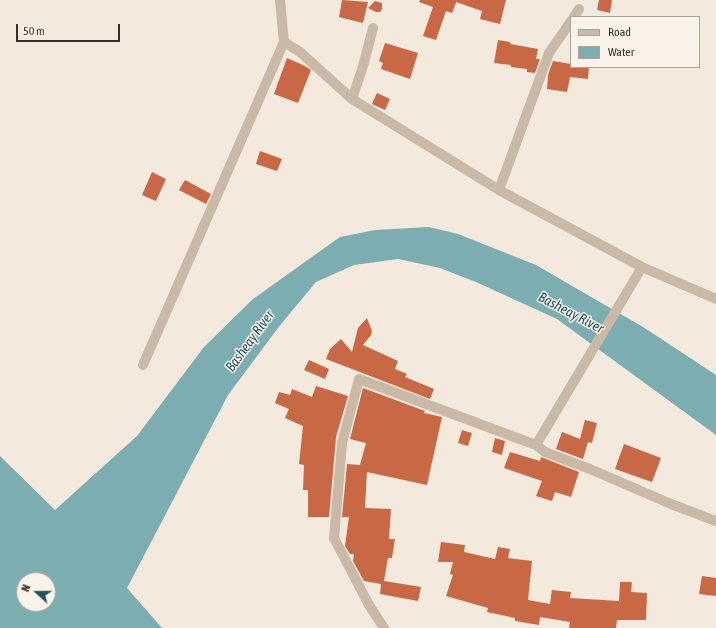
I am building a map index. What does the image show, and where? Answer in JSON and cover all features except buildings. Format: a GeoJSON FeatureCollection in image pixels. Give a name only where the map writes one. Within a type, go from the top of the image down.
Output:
{"type":"FeatureCollection","features":[{"type":"Feature","properties":{"kind":"street"},"geometry":{"type":"LineString","coordinates":[[143,365],[284,42],[280,0]]}},
{"type":"Feature","properties":{"kind":"street"},"geometry":{"type":"LineString","coordinates":[[499,190],[549,53],[570,22]]}},
{"type":"Feature","properties":{"kind":"street"},"geometry":{"type":"LineString","coordinates":[[352,99],[373,28]]}},
{"type":"Feature","properties":{"kind":"street"},"geometry":{"type":"LineString","coordinates":[[284,42],[300,52],[352,99],[499,190],[642,266],[716,299]]}},
{"type":"Feature","properties":{"kind":"street"},"geometry":{"type":"LineString","coordinates":[[536,445],[579,375],[642,266]]}},
{"type":"Feature","properties":{"kind":"street"},"geometry":{"type":"LineString","coordinates":[[384,628],[369,605],[334,538],[342,443],[359,379],[536,445],[545,452],[716,521]]}},
{"type":"Feature","properties":{"kind":"water","name":"Basheay River"},"geometry":{"type":"Polygon","coordinates":[[[429,227],[458,234],[536,265],[643,327],[716,375],[716,435],[557,319],[476,282],[440,268],[398,259],[354,265],[316,282],[281,324],[228,395],[127,588],[162,628],[0,628],[0,456],[55,510],[137,436],[204,347],[253,299],[340,237],[375,230],[429,227]]]}}]}
